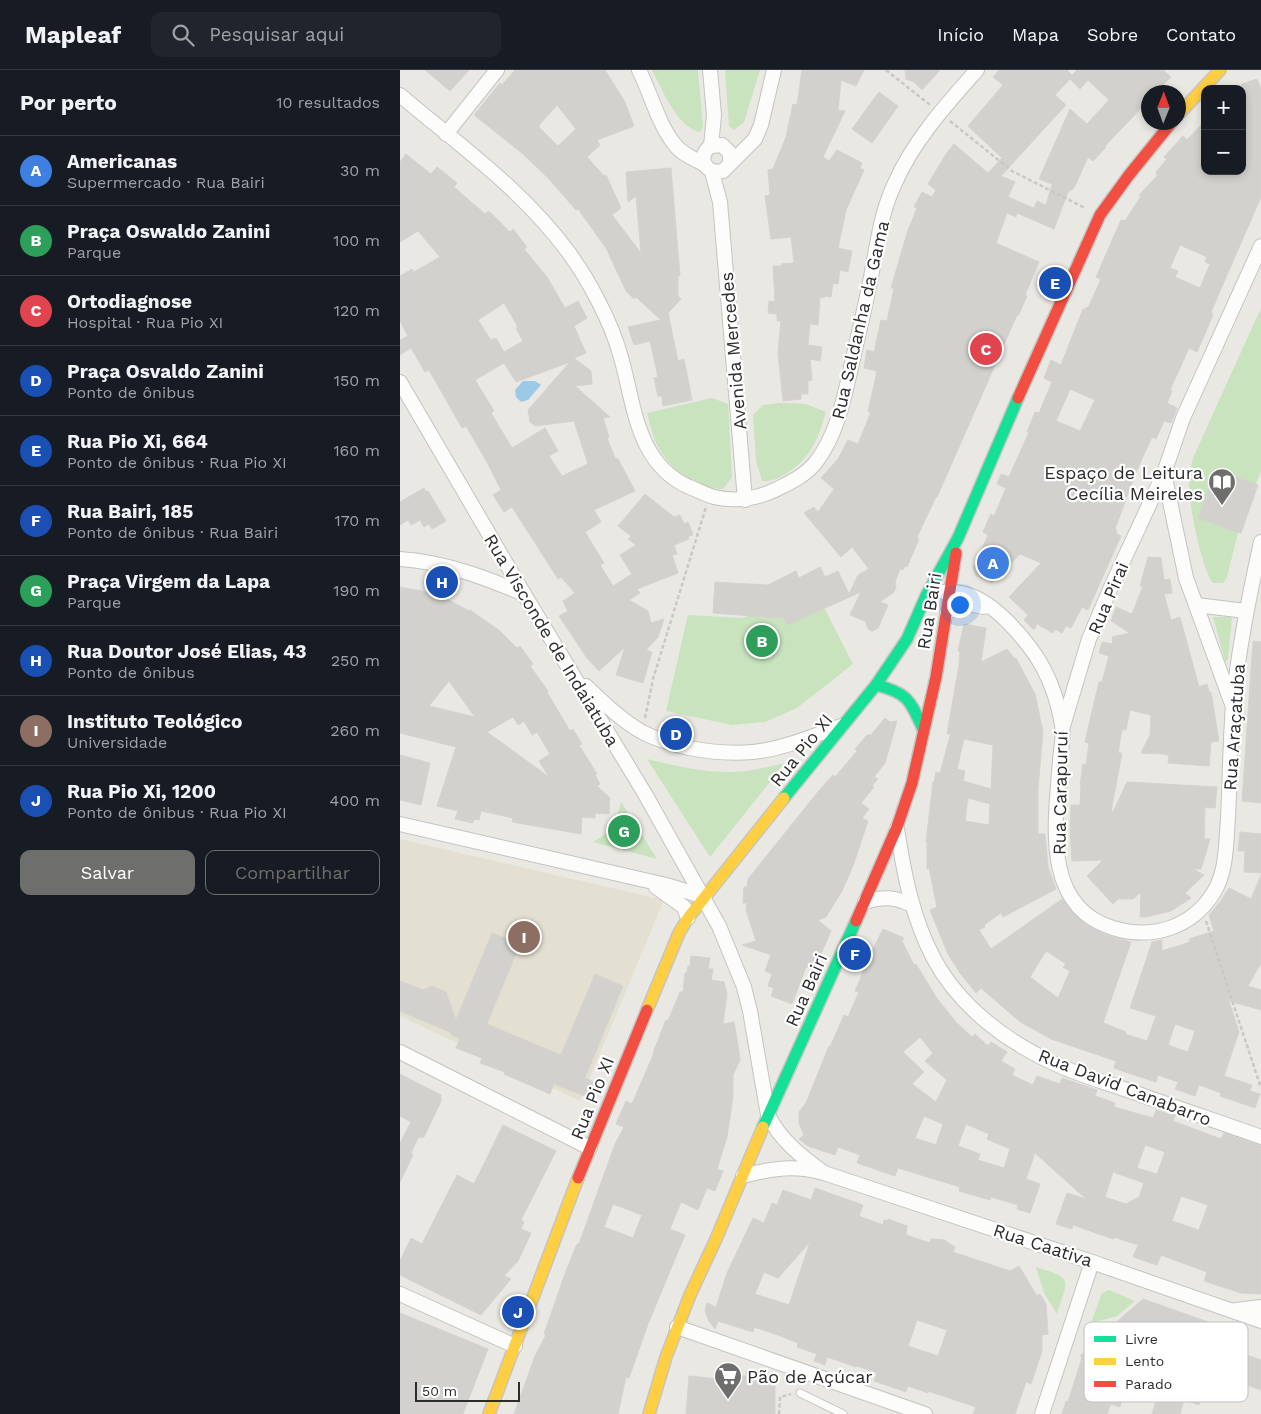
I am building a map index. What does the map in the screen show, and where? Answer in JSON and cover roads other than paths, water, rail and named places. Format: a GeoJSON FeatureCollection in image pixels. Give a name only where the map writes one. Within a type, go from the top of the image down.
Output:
{"type":"FeatureCollection","features":[{"type":"Feature","properties":{"kind":"main road"},"geometry":{"type":"LineString","coordinates":[[1186,106],[1220,70]]}},
{"type":"Feature","properties":{"kind":"main road","name":"Rua Pio XI"},"geometry":{"type":"LineString","coordinates":[[489,1414],[590,1148],[670,953],[688,918],[876,685],[907,640],[926,596],[958,538],[1048,328],[1100,216],[1129,175],[1166,130]]}},
{"type":"Feature","properties":{"kind":"main road","name":"Rua Bairi"},"geometry":{"type":"LineString","coordinates":[[649,1414],[677,1327],[768,1115],[897,827],[912,783],[936,677],[958,538]]}},
{"type":"Feature","properties":{"kind":"main road"},"geometry":{"type":"LineString","coordinates":[[876,685],[899,691],[905,695],[923,729]]}},
{"type":"Feature","properties":{"kind":"street"},"geometry":{"type":"LineString","coordinates":[[446,134],[497,70]]}},
{"type":"Feature","properties":{"kind":"street"},"geometry":{"type":"LineString","coordinates":[[640,70],[664,127],[676,146],[717,158],[755,139],[761,125],[774,70]]}},
{"type":"Feature","properties":{"kind":"street","name":"Avenida Mercedes"},"geometry":{"type":"LineString","coordinates":[[710,70],[745,500]]}},
{"type":"Feature","properties":{"kind":"street","name":"Rua Saldanha da Gama"},"geometry":{"type":"LineString","coordinates":[[400,95],[508,184],[548,225],[570,254],[596,298],[620,351],[640,432],[657,462],[681,483],[709,496],[745,500],[772,492],[803,476],[816,463],[826,446],[841,412],[881,223],[892,192],[912,152],[939,112],[977,70]]}},
{"type":"Feature","properties":{"kind":"street","name":"Rua Pirai"},"geometry":{"type":"LineString","coordinates":[[1063,727],[1089,639],[1164,473],[1183,418],[1261,246]]}},
{"type":"Feature","properties":{"kind":"street","name":"Rua Visconde de Indaiatuba"},"geometry":{"type":"LineString","coordinates":[[400,382],[705,897]]}},
{"type":"Feature","properties":{"kind":"street"},"geometry":{"type":"LineString","coordinates":[[1164,473],[1186,578],[1233,708]]}},
{"type":"Feature","properties":{"kind":"street","name":"Rua Araçatuba"},"geometry":{"type":"LineString","coordinates":[[1202,908],[1214,892],[1224,863],[1233,708],[1238,664],[1246,611],[1261,542]]}},
{"type":"Feature","properties":{"kind":"street"},"geometry":{"type":"LineString","coordinates":[[400,559],[425,561],[480,576],[524,594]]}},
{"type":"Feature","properties":{"kind":"street","name":"Rua Carapuruí"},"geometry":{"type":"LineString","coordinates":[[926,596],[950,592],[965,593],[994,608],[1034,651],[1046,670],[1063,727],[1056,827],[1059,873],[1070,897],[1080,909],[1096,922],[1111,928],[1125,932],[1145,934],[1169,930],[1202,908]]}},
{"type":"Feature","properties":{"kind":"street"},"geometry":{"type":"LineString","coordinates":[[947,613],[954,605],[963,604],[994,608]]}},
{"type":"Feature","properties":{"kind":"street"},"geometry":{"type":"LineString","coordinates":[[1196,605],[1246,611]]}},
{"type":"Feature","properties":{"kind":"street"},"geometry":{"type":"LineString","coordinates":[[576,678],[621,718],[642,732],[666,742],[713,752],[754,752],[844,725]]}},
{"type":"Feature","properties":{"kind":"street"},"geometry":{"type":"LineString","coordinates":[[400,824],[666,885],[705,897]]}},
{"type":"Feature","properties":{"kind":"street","name":"Rua David Canabarro"},"geometry":{"type":"LineString","coordinates":[[897,827],[912,905],[933,957],[947,980],[974,1010],[995,1029],[1027,1050],[1060,1066],[1261,1137]]}},
{"type":"Feature","properties":{"kind":"street"},"geometry":{"type":"LineString","coordinates":[[647,881],[684,907],[688,918]]}},
{"type":"Feature","properties":{"kind":"street","name":"Rua Caativa"},"geometry":{"type":"LineString","coordinates":[[705,897],[723,934],[744,987],[768,1115],[773,1126],[782,1137],[805,1160],[824,1173]]}},
{"type":"Feature","properties":{"kind":"street"},"geometry":{"type":"LineString","coordinates":[[865,902],[887,897],[912,905]]}},
{"type":"Feature","properties":{"kind":"street"},"geometry":{"type":"LineString","coordinates":[[400,1052],[590,1148]]}},
{"type":"Feature","properties":{"kind":"street","name":"Rua Caativa"},"geometry":{"type":"LineString","coordinates":[[743,1176],[792,1167],[824,1173],[1261,1320]]}},
{"type":"Feature","properties":{"kind":"street"},"geometry":{"type":"LineString","coordinates":[[1042,1414],[1092,1262]]}},
{"type":"Feature","properties":{"kind":"street"},"geometry":{"type":"LineString","coordinates":[[400,1294],[515,1346]]}},
{"type":"Feature","properties":{"kind":"street"},"geometry":{"type":"LineString","coordinates":[[1233,1310],[1261,1307]]}},
{"type":"Feature","properties":{"kind":"street"},"geometry":{"type":"LineString","coordinates":[[677,1327],[925,1414]]}},
{"type":"Feature","properties":{"kind":"lane"},"geometry":{"type":"LineString","coordinates":[[796,1393],[843,1414]]}},
{"type":"Feature","properties":{"kind":"water"},"geometry":{"type":"Polygon","coordinates":[[[523,381],[535,381],[541,385],[528,400],[521,402],[516,397],[515,390],[523,381]]]}},
{"type":"Feature","properties":{"kind":"place","name":"Rua Pio Xi, 664"},"geometry":{"type":"Point","coordinates":[1055,283]}},
{"type":"Feature","properties":{"kind":"place","name":"Ortodiagnose"},"geometry":{"type":"Point","coordinates":[986,349]}},
{"type":"Feature","properties":{"kind":"place","name":"Espaço de Leitura Cecília Meireles"},"geometry":{"type":"Point","coordinates":[1222,506]}},
{"type":"Feature","properties":{"kind":"place","name":"Americanas"},"geometry":{"type":"Point","coordinates":[993,563]}},
{"type":"Feature","properties":{"kind":"place","name":"Rua Doutor José Elias, 43"},"geometry":{"type":"Point","coordinates":[442,582]}},
{"type":"Feature","properties":{"kind":"place","name":"Praça Oswaldo Zanini"},"geometry":{"type":"Point","coordinates":[762,641]}},
{"type":"Feature","properties":{"kind":"place","name":"Praça Osvaldo Zanini"},"geometry":{"type":"Point","coordinates":[676,734]}},
{"type":"Feature","properties":{"kind":"place","name":"Praça Virgem da Lapa"},"geometry":{"type":"Point","coordinates":[624,831]}},
{"type":"Feature","properties":{"kind":"place","name":"Instituto Teológico"},"geometry":{"type":"Point","coordinates":[524,937]}},
{"type":"Feature","properties":{"kind":"place","name":"Rua Bairi, 185"},"geometry":{"type":"Point","coordinates":[855,954]}},
{"type":"Feature","properties":{"kind":"place","name":"Rua Pio Xi, 1200"},"geometry":{"type":"Point","coordinates":[518,1312]}},
{"type":"Feature","properties":{"kind":"place","name":"Pão de Açúcar"},"geometry":{"type":"Point","coordinates":[728,1400]}}]}
